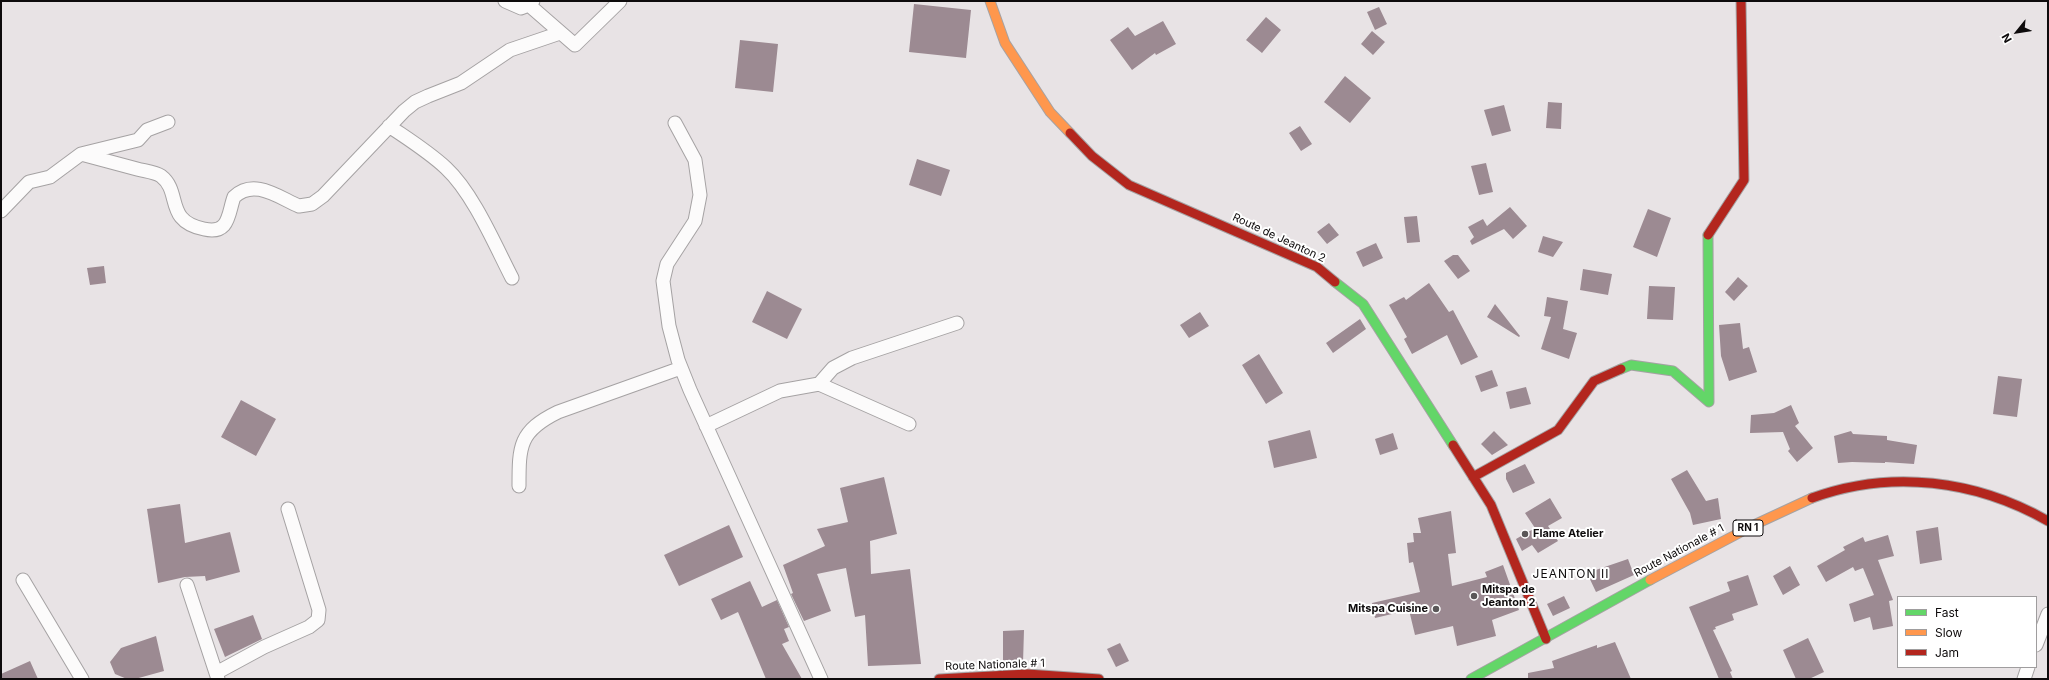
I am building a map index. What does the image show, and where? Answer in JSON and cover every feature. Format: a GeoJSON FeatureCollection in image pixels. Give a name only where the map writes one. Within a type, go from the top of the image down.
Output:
{"type":"FeatureCollection","features":[{"type":"Feature","properties":{"kind":"street"},"geometry":{"type":"LineString","coordinates":[[505,1],[521,8],[531,3],[560,33],[575,45],[620,1]]}},
{"type":"Feature","properties":{"kind":"street","name":"Route de Jeanton 2"},"geometry":{"type":"LineString","coordinates":[[990,1],[1005,43],[1050,112],[1092,156],[1129,185],[1317,267],[1363,304],[1492,505],[1546,639]]}},
{"type":"Feature","properties":{"kind":"street"},"geometry":{"type":"LineString","coordinates":[[1473,477],[1558,430],[1594,381],[1631,365],[1673,371],[1709,402],[1708,233],[1744,180],[1740,1]]}},
{"type":"Feature","properties":{"kind":"street"},"geometry":{"type":"LineString","coordinates":[[81,154],[161,176],[169,187],[177,211],[183,220],[191,226],[206,230],[214,229],[227,222],[234,197],[245,189],[254,188],[264,190],[299,206],[312,204],[323,196],[389,126],[415,102],[461,83],[510,50],[560,33]]}},
{"type":"Feature","properties":{"kind":"street"},"geometry":{"type":"LineString","coordinates":[[1,211],[29,182],[50,177],[81,154],[138,140],[147,130],[168,122]]}},
{"type":"Feature","properties":{"kind":"street"},"geometry":{"type":"LineString","coordinates":[[674,123],[695,160],[700,195],[695,221],[667,264],[663,281],[669,326],[681,368],[821,679]]}},
{"type":"Feature","properties":{"kind":"street"},"geometry":{"type":"LineString","coordinates":[[389,126],[447,168],[476,210],[512,278]]}},
{"type":"Feature","properties":{"kind":"street"},"geometry":{"type":"LineString","coordinates":[[819,384],[832,368],[852,358],[957,322]]}},
{"type":"Feature","properties":{"kind":"street"},"geometry":{"type":"LineString","coordinates":[[519,486],[519,453],[528,434],[539,421],[558,412],[681,368]]}},
{"type":"Feature","properties":{"kind":"street"},"geometry":{"type":"LineString","coordinates":[[706,426],[780,391],[819,384],[909,424]]}},
{"type":"Feature","properties":{"kind":"street","name":"Route Nationale # 1"},"geometry":{"type":"LineString","coordinates":[[1471,679],[1546,639],[1672,567],[1755,525],[1809,499],[1855,486],[1898,482],[1938,483],[1982,492],[2029,508],[2048,521]]}},
{"type":"Feature","properties":{"kind":"street"},"geometry":{"type":"LineString","coordinates":[[188,585],[217,676],[264,648],[309,627],[318,620],[320,610],[288,509]]}},
{"type":"Feature","properties":{"kind":"street"},"geometry":{"type":"LineString","coordinates":[[23,580],[82,679]]}},
{"type":"Feature","properties":{"kind":"street"},"geometry":{"type":"LineString","coordinates":[[2037,642],[2048,614]]}},
{"type":"Feature","properties":{"kind":"street"},"geometry":{"type":"LineString","coordinates":[[2024,679],[2028,668]]}},
{"type":"Feature","properties":{"kind":"street","name":"Route Nationale # 1"},"geometry":{"type":"LineString","coordinates":[[939,679],[1027,674],[1099,679]]}},
{"type":"Feature","properties":{"kind":"building"},"geometry":{"type":"Polygon","coordinates":[[[914,4],[971,10],[966,58],[909,52],[914,4]]]}},
{"type":"Feature","properties":{"kind":"building"},"geometry":{"type":"Polygon","coordinates":[[[1379,7],[1387,24],[1375,30],[1367,12],[1379,7]]]}},
{"type":"Feature","properties":{"kind":"building"},"geometry":{"type":"Polygon","coordinates":[[[1266,17],[1281,30],[1262,53],[1246,40],[1266,17]]]}},
{"type":"Feature","properties":{"kind":"building"},"geometry":{"type":"Polygon","coordinates":[[[1163,21],[1176,44],[1156,55],[1155,53],[1132,70],[1110,40],[1128,27],[1135,36],[1163,21]]]}},
{"type":"Feature","properties":{"kind":"building"},"geometry":{"type":"Polygon","coordinates":[[[1372,31],[1385,42],[1373,55],[1361,44],[1372,31]]]}},
{"type":"Feature","properties":{"kind":"building"},"geometry":{"type":"Polygon","coordinates":[[[740,40],[778,44],[773,92],[735,88],[740,40]]]}},
{"type":"Feature","properties":{"kind":"building"},"geometry":{"type":"Polygon","coordinates":[[[1345,76],[1371,98],[1350,123],[1324,102],[1345,76]]]}},
{"type":"Feature","properties":{"kind":"building"},"geometry":{"type":"Polygon","coordinates":[[[1548,102],[1562,103],[1561,129],[1546,128],[1548,102]]]}},
{"type":"Feature","properties":{"kind":"building"},"geometry":{"type":"Polygon","coordinates":[[[1504,105],[1511,131],[1492,136],[1484,110],[1504,105]]]}},
{"type":"Feature","properties":{"kind":"building"},"geometry":{"type":"Polygon","coordinates":[[[1300,126],[1312,144],[1301,151],[1289,133],[1300,126]]]}},
{"type":"Feature","properties":{"kind":"building"},"geometry":{"type":"Polygon","coordinates":[[[917,159],[950,170],[941,196],[909,185],[917,159]]]}},
{"type":"Feature","properties":{"kind":"building"},"geometry":{"type":"Polygon","coordinates":[[[1486,163],[1493,192],[1479,195],[1471,166],[1486,163]]]}},
{"type":"Feature","properties":{"kind":"building"},"geometry":{"type":"Polygon","coordinates":[[[1510,207],[1527,226],[1513,239],[1504,229],[1472,245],[1470,241],[1474,237],[1468,227],[1483,219],[1487,226],[1510,207]]]}},
{"type":"Feature","properties":{"kind":"building"},"geometry":{"type":"Polygon","coordinates":[[[1648,209],[1671,218],[1657,257],[1633,247],[1648,209]]]}},
{"type":"Feature","properties":{"kind":"building"},"geometry":{"type":"Polygon","coordinates":[[[1417,216],[1420,242],[1407,243],[1404,217],[1417,216]]]}},
{"type":"Feature","properties":{"kind":"building"},"geometry":{"type":"Polygon","coordinates":[[[1329,223],[1339,235],[1327,244],[1317,232],[1329,223]]]}},
{"type":"Feature","properties":{"kind":"building"},"geometry":{"type":"Polygon","coordinates":[[[1543,236],[1563,242],[1553,257],[1538,252],[1543,236]]]}},
{"type":"Feature","properties":{"kind":"building"},"geometry":{"type":"Polygon","coordinates":[[[1376,243],[1383,258],[1363,267],[1356,252],[1376,243]]]}},
{"type":"Feature","properties":{"kind":"building"},"geometry":{"type":"Polygon","coordinates":[[[1453,255],[1458,255],[1470,271],[1458,279],[1444,261],[1453,255]]]}},
{"type":"Feature","properties":{"kind":"building"},"geometry":{"type":"Polygon","coordinates":[[[104,266],[106,283],[90,285],[87,268],[104,266]]]}},
{"type":"Feature","properties":{"kind":"building"},"geometry":{"type":"Polygon","coordinates":[[[1583,269],[1612,274],[1608,295],[1580,290],[1583,269]]]}},
{"type":"Feature","properties":{"kind":"building"},"geometry":{"type":"Polygon","coordinates":[[[1738,277],[1748,286],[1734,301],[1725,292],[1738,277]]]}},
{"type":"Feature","properties":{"kind":"building"},"geometry":{"type":"Polygon","coordinates":[[[1429,283],[1449,312],[1453,310],[1478,357],[1461,365],[1447,335],[1412,354],[1404,339],[1407,337],[1389,305],[1404,297],[1406,300],[1429,283]]]}},
{"type":"Feature","properties":{"kind":"building"},"geometry":{"type":"Polygon","coordinates":[[[1649,286],[1675,287],[1673,320],[1647,319],[1649,286]]]}},
{"type":"Feature","properties":{"kind":"building"},"geometry":{"type":"Polygon","coordinates":[[[767,291],[802,309],[787,339],[752,322],[767,291]]]}},
{"type":"Feature","properties":{"kind":"building"},"geometry":{"type":"Polygon","coordinates":[[[1547,297],[1568,301],[1563,329],[1577,333],[1569,359],[1541,349],[1551,317],[1544,316],[1547,297]]]}},
{"type":"Feature","properties":{"kind":"building"},"geometry":{"type":"Polygon","coordinates":[[[1495,304],[1520,336],[1519,337],[1487,317],[1495,304]]]}},
{"type":"Feature","properties":{"kind":"building"},"geometry":{"type":"Polygon","coordinates":[[[1200,312],[1209,326],[1189,338],[1180,325],[1200,312]]]}},
{"type":"Feature","properties":{"kind":"building"},"geometry":{"type":"Polygon","coordinates":[[[1360,319],[1366,329],[1333,353],[1326,343],[1360,319]]]}},
{"type":"Feature","properties":{"kind":"building"},"geometry":{"type":"Polygon","coordinates":[[[1740,323],[1743,349],[1749,347],[1757,372],[1729,381],[1721,356],[1719,325],[1740,323]]]}},
{"type":"Feature","properties":{"kind":"building"},"geometry":{"type":"Polygon","coordinates":[[[1259,354],[1283,393],[1266,404],[1242,365],[1259,354]]]}},
{"type":"Feature","properties":{"kind":"building"},"geometry":{"type":"Polygon","coordinates":[[[1492,370],[1498,386],[1481,392],[1475,376],[1492,370]]]}},
{"type":"Feature","properties":{"kind":"building"},"geometry":{"type":"Polygon","coordinates":[[[1998,376],[2022,379],[2017,417],[1993,414],[1998,376]]]}},
{"type":"Feature","properties":{"kind":"building"},"geometry":{"type":"Polygon","coordinates":[[[1526,387],[1531,404],[1510,409],[1506,392],[1526,387]]]}},
{"type":"Feature","properties":{"kind":"building"},"geometry":{"type":"Polygon","coordinates":[[[241,400],[276,419],[256,456],[221,437],[241,400]]]}},
{"type":"Feature","properties":{"kind":"building"},"geometry":{"type":"Polygon","coordinates":[[[1791,405],[1799,423],[1795,426],[1813,448],[1797,462],[1788,451],[1790,449],[1783,432],[1750,433],[1751,415],[1774,413],[1791,405]]]}},
{"type":"Feature","properties":{"kind":"building"},"geometry":{"type":"Polygon","coordinates":[[[1310,430],[1317,458],[1274,468],[1268,441],[1310,430]]]}},
{"type":"Feature","properties":{"kind":"building"},"geometry":{"type":"Polygon","coordinates":[[[1494,431],[1508,445],[1492,455],[1481,444],[1494,431]]]}},
{"type":"Feature","properties":{"kind":"building"},"geometry":{"type":"Polygon","coordinates":[[[1851,431],[1853,434],[1887,436],[1887,440],[1917,445],[1914,464],[1885,462],[1838,463],[1834,436],[1851,431]]]}},
{"type":"Feature","properties":{"kind":"building"},"geometry":{"type":"Polygon","coordinates":[[[1393,433],[1398,449],[1380,455],[1375,439],[1393,433]]]}},
{"type":"Feature","properties":{"kind":"building"},"geometry":{"type":"Polygon","coordinates":[[[1525,464],[1535,483],[1513,493],[1506,479],[1506,473],[1525,464]]]}},
{"type":"Feature","properties":{"kind":"building"},"geometry":{"type":"Polygon","coordinates":[[[1687,470],[1706,501],[1718,498],[1721,519],[1693,525],[1690,513],[1671,479],[1687,470]]]}},
{"type":"Feature","properties":{"kind":"building"},"geometry":{"type":"Polygon","coordinates":[[[884,477],[897,534],[870,541],[871,574],[910,569],[921,664],[868,666],[865,615],[855,617],[846,568],[817,574],[831,611],[804,621],[791,594],[793,593],[783,565],[825,546],[817,529],[848,522],[840,488],[884,477]]]}},
{"type":"Feature","properties":{"kind":"building"},"geometry":{"type":"Polygon","coordinates":[[[1550,498],[1562,518],[1548,526],[1558,541],[1538,553],[1532,545],[1522,551],[1516,539],[1535,528],[1525,513],[1550,498]]]}},
{"type":"Feature","properties":{"kind":"building"},"geometry":{"type":"Polygon","coordinates":[[[180,504],[185,543],[230,532],[240,572],[206,581],[205,576],[185,577],[158,583],[147,509],[180,504]]]}},
{"type":"Feature","properties":{"kind":"building"},"geometry":{"type":"Polygon","coordinates":[[[1451,511],[1456,553],[1448,554],[1452,586],[1487,577],[1485,572],[1503,565],[1519,610],[1492,620],[1496,636],[1457,646],[1453,626],[1415,635],[1409,610],[1375,618],[1372,603],[1420,592],[1413,562],[1409,563],[1407,543],[1414,542],[1413,533],[1421,533],[1418,518],[1451,511]]]}},
{"type":"Feature","properties":{"kind":"building"},"geometry":{"type":"Polygon","coordinates":[[[729,525],[743,557],[679,586],[664,555],[729,525]]]}},
{"type":"Feature","properties":{"kind":"building"},"geometry":{"type":"Polygon","coordinates":[[[1938,527],[1942,560],[1920,564],[1916,531],[1938,527]]]}},
{"type":"Feature","properties":{"kind":"building"},"geometry":{"type":"Polygon","coordinates":[[[1888,535],[1894,556],[1878,560],[1893,600],[1889,601],[1893,626],[1873,630],[1870,617],[1854,622],[1849,604],[1874,595],[1863,568],[1855,571],[1853,567],[1826,582],[1817,566],[1845,550],[1843,547],[1863,537],[1865,542],[1888,535]]]}},
{"type":"Feature","properties":{"kind":"building"},"geometry":{"type":"Polygon","coordinates":[[[1628,559],[1634,575],[1596,592],[1587,573],[1628,559]]]}},
{"type":"Feature","properties":{"kind":"building"},"geometry":{"type":"Polygon","coordinates":[[[1790,566],[1800,585],[1783,595],[1773,576],[1790,566]]]}},
{"type":"Feature","properties":{"kind":"building"},"geometry":{"type":"Polygon","coordinates":[[[1748,575],[1758,605],[1732,614],[1734,620],[1715,627],[1716,629],[1713,630],[1732,671],[1730,672],[1733,679],[1719,679],[1689,607],[1730,591],[1727,582],[1748,575]]]}},
{"type":"Feature","properties":{"kind":"building"},"geometry":{"type":"Polygon","coordinates":[[[750,581],[762,607],[777,600],[789,627],[784,629],[789,641],[782,644],[802,679],[766,679],[738,612],[721,620],[711,599],[750,581]]]}},
{"type":"Feature","properties":{"kind":"building"},"geometry":{"type":"Polygon","coordinates":[[[1564,596],[1570,608],[1553,616],[1547,604],[1564,596]]]}},
{"type":"Feature","properties":{"kind":"building"},"geometry":{"type":"Polygon","coordinates":[[[253,615],[262,639],[225,657],[214,629],[253,615]]]}},
{"type":"Feature","properties":{"kind":"building"},"geometry":{"type":"Polygon","coordinates":[[[1024,630],[1023,663],[1003,663],[1003,631],[1024,630]]]}},
{"type":"Feature","properties":{"kind":"building"},"geometry":{"type":"Polygon","coordinates":[[[156,636],[164,671],[135,679],[127,679],[115,674],[110,662],[121,648],[156,636]]]}},
{"type":"Feature","properties":{"kind":"building"},"geometry":{"type":"Polygon","coordinates":[[[1808,638],[1824,672],[1809,679],[1796,679],[1783,650],[1808,638]]]}},
{"type":"Feature","properties":{"kind":"building"},"geometry":{"type":"Polygon","coordinates":[[[1615,642],[1631,679],[1528,679],[1528,673],[1554,668],[1552,661],[1597,645],[1597,648],[1615,642]]]}},
{"type":"Feature","properties":{"kind":"building"},"geometry":{"type":"Polygon","coordinates":[[[1120,643],[1129,661],[1116,667],[1107,649],[1120,643]]]}},
{"type":"Feature","properties":{"kind":"building"},"geometry":{"type":"Polygon","coordinates":[[[30,661],[38,679],[1,679],[1,674],[30,661]]]}},
{"type":"Feature","properties":{"kind":"traffic: fast"},"geometry":{"type":"LineString","coordinates":[[1621,369],[1631,365],[1673,371],[1709,402],[1708,235]]}},
{"type":"Feature","properties":{"kind":"traffic: fast"},"geometry":{"type":"LineString","coordinates":[[1335,282],[1363,304],[1453,445]]}},
{"type":"Feature","properties":{"kind":"traffic: fast"},"geometry":{"type":"LineString","coordinates":[[1471,679],[1650,580]]}},
{"type":"Feature","properties":{"kind":"traffic: slow"},"geometry":{"type":"LineString","coordinates":[[990,1],[1005,43],[1050,112],[1070,133]]}},
{"type":"Feature","properties":{"kind":"traffic: slow"},"geometry":{"type":"LineString","coordinates":[[1650,580],[1756,524],[1812,498]]}},
{"type":"Feature","properties":{"kind":"traffic: jam"},"geometry":{"type":"LineString","coordinates":[[1708,235],[1744,180],[1741,1]]}},
{"type":"Feature","properties":{"kind":"traffic: jam"},"geometry":{"type":"LineString","coordinates":[[1070,133],[1092,156],[1129,185],[1317,267],[1335,282]]}},
{"type":"Feature","properties":{"kind":"traffic: jam"},"geometry":{"type":"LineString","coordinates":[[1473,477],[1558,430],[1594,381],[1621,369]]}},
{"type":"Feature","properties":{"kind":"traffic: jam"},"geometry":{"type":"LineString","coordinates":[[1453,445],[1491,505],[1546,639]]}},
{"type":"Feature","properties":{"kind":"traffic: jam"},"geometry":{"type":"LineString","coordinates":[[1812,498],[1842,489],[1872,484],[1902,482],[1933,483],[1963,488],[1992,496],[2020,507],[2048,521]]}},
{"type":"Feature","properties":{"kind":"traffic: jam"},"geometry":{"type":"LineString","coordinates":[[939,679],[1027,674],[1099,679]]}},
{"type":"Feature","properties":{"kind":"place","name":"Flame Atelier"},"geometry":{"type":"Point","coordinates":[1525,534]}},
{"type":"Feature","properties":{"kind":"place","name":"Mitspa de Jeanton 2"},"geometry":{"type":"Point","coordinates":[1474,596]}},
{"type":"Feature","properties":{"kind":"place","name":"Mitspa Cuisine"},"geometry":{"type":"Point","coordinates":[1436,609]}},
{"type":"Feature","properties":{"kind":"district","name":"JEANTON II"},"geometry":{"type":"Point","coordinates":[1571,574]}}]}
